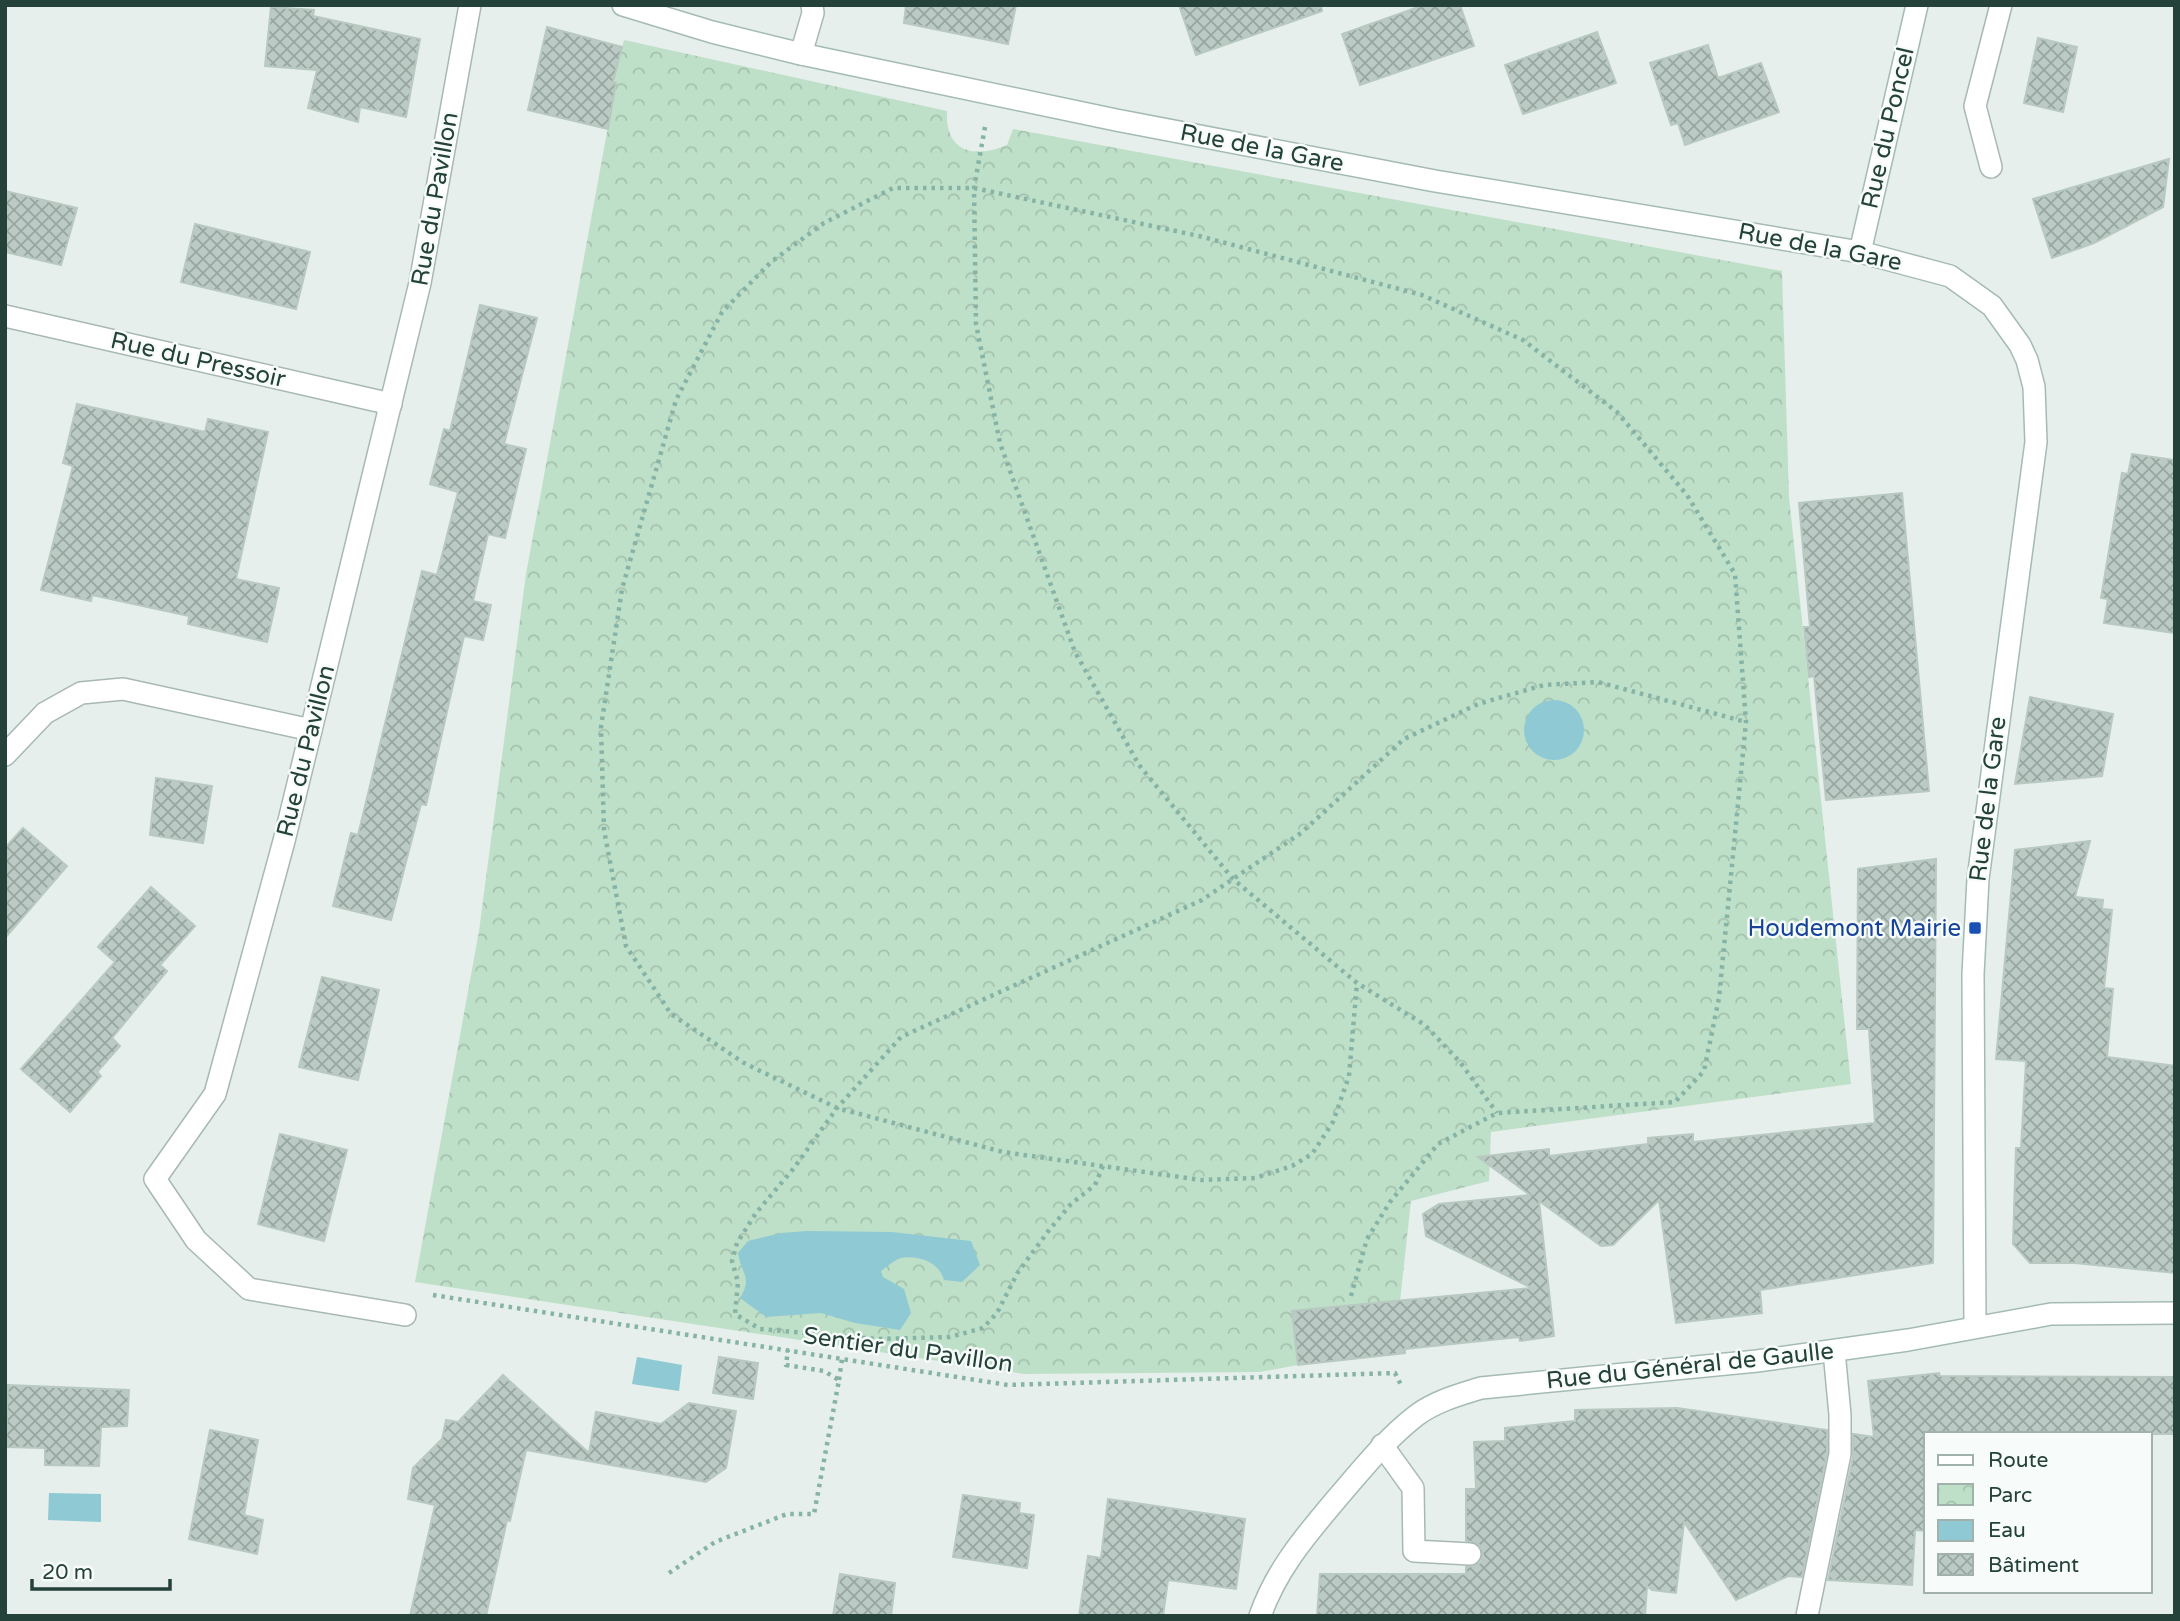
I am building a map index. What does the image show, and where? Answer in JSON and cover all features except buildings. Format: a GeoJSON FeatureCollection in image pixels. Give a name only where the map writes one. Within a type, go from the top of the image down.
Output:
{"type":"FeatureCollection","features":[{"type":"Feature","properties":{"kind":"street","name":"Rue du Pavillon"},"geometry":{"type":"LineString","coordinates":[[405,1315],[249,1289],[196,1240],[155,1179],[215,1094],[311,730],[420,283],[470,5]]}},
{"type":"Feature","properties":{"kind":"street","name":"Rue de la Gare"},"geometry":{"type":"LineString","coordinates":[[623,5],[712,32],[801,54],[1129,123],[1436,181],[1860,251],[1950,276],[1992,306],[2013,334],[2027,360],[2034,387],[2036,442],[1978,879],[1973,974],[1975,1326]]}},
{"type":"Feature","properties":{"kind":"street"},"geometry":{"type":"LineString","coordinates":[[801,54],[813,13],[812,5]]}},
{"type":"Feature","properties":{"kind":"street","name":"Rue du Poncel"},"geometry":{"type":"LineString","coordinates":[[1860,251],[1917,5]]}},
{"type":"Feature","properties":{"kind":"street"},"geometry":{"type":"LineString","coordinates":[[1991,167],[1975,106],[2001,5]]}},
{"type":"Feature","properties":{"kind":"street","name":"Rue du Pressoir"},"geometry":{"type":"LineString","coordinates":[[5,316],[391,404]]}},
{"type":"Feature","properties":{"kind":"street"},"geometry":{"type":"LineString","coordinates":[[5,755],[45,713],[81,694],[123,689],[311,730]]}},
{"type":"Feature","properties":{"kind":"street","name":"Rue du Général de Gaulle"},"geometry":{"type":"LineString","coordinates":[[1260,1616],[1279,1571],[1382,1445],[1419,1414],[1447,1398],[1481,1388],[1757,1361],[1908,1340],[2051,1314],[2175,1313]]}},
{"type":"Feature","properties":{"kind":"street"},"geometry":{"type":"LineString","coordinates":[[1807,1616],[1840,1454],[1835,1350]]}},
{"type":"Feature","properties":{"kind":"street"},"geometry":{"type":"LineString","coordinates":[[1382,1445],[1413,1488],[1414,1551],[1470,1554]]}},
{"type":"Feature","properties":{"kind":"path"},"geometry":{"type":"LineString","coordinates":[[991,93],[974,188],[976,324],[1000,443],[1075,652],[1139,765],[1233,879],[1357,983],[1425,1026],[1460,1062],[1497,1113]]}},
{"type":"Feature","properties":{"kind":"path"},"geometry":{"type":"LineString","coordinates":[[1350,1296],[1367,1239],[1390,1202],[1438,1144],[1497,1113],[1675,1102],[1704,1071],[1719,998],[1746,722],[1735,574],[1687,495],[1617,412],[1523,340],[1422,295],[1199,236],[974,188],[893,188],[824,223],[771,262],[722,312],[676,400],[622,589],[601,727],[604,830],[626,946],[671,1014],[744,1063],[837,1108],[1003,1152],[1201,1180],[1255,1178],[1292,1166],[1312,1154],[1333,1122],[1349,1076],[1357,983]]}},
{"type":"Feature","properties":{"kind":"path"},"geometry":{"type":"LineString","coordinates":[[1103,1166],[1096,1185],[1071,1204],[1050,1229],[1018,1272],[997,1313],[983,1328],[950,1337],[877,1339],[760,1329],[735,1314],[738,1282],[732,1261],[737,1243],[756,1213],[794,1168],[837,1108],[901,1037],[1202,900],[1301,833],[1404,739],[1478,704],[1544,685],[1598,682],[1746,722]]}},
{"type":"Feature","properties":{"kind":"path","name":"Sentier du Pavillon"},"geometry":{"type":"LineString","coordinates":[[405,1315],[433,1295],[1008,1385],[1395,1373],[1405,1392]]}},
{"type":"Feature","properties":{"kind":"path"},"geometry":{"type":"LineString","coordinates":[[788,1350],[786,1365],[824,1371],[839,1380]]}},
{"type":"Feature","properties":{"kind":"path"},"geometry":{"type":"LineString","coordinates":[[670,1573],[715,1542],[787,1514],[814,1514],[842,1359]]}},
{"type":"Feature","properties":{"kind":"green space"},"geometry":{"type":"Polygon","coordinates":[[[624,40],[947,111],[951,136],[964,149],[973,151],[1007,145],[1013,129],[1782,271],[1789,497],[1851,1084],[1491,1132],[1489,1181],[1411,1201],[1400,1301],[1293,1311],[1298,1365],[1260,1372],[1025,1374],[415,1282],[479,931],[526,574],[616,83],[613,82],[624,40]]]}},
{"type":"Feature","properties":{"kind":"water"},"geometry":{"type":"Polygon","coordinates":[[[1548,700],[1560,700],[1576,708],[1582,718],[1582,742],[1576,752],[1560,760],[1548,760],[1532,752],[1524,736],[1524,724],[1532,708],[1548,700]]]}},
{"type":"Feature","properties":{"kind":"water"},"geometry":{"type":"Polygon","coordinates":[[[892,1232],[971,1241],[980,1265],[962,1282],[944,1280],[933,1264],[908,1257],[898,1259],[881,1271],[883,1277],[904,1289],[911,1313],[900,1330],[855,1323],[821,1313],[766,1317],[740,1298],[746,1280],[738,1253],[748,1241],[781,1233],[892,1232]]]}},
{"type":"Feature","properties":{"kind":"water"},"geometry":{"type":"Polygon","coordinates":[[[637,1357],[682,1365],[679,1391],[632,1384],[637,1357]]]}},
{"type":"Feature","properties":{"kind":"water"},"geometry":{"type":"Polygon","coordinates":[[[49,1493],[101,1494],[101,1522],[48,1520],[49,1493]]]}},
{"type":"Feature","properties":{"kind":"place","name":"Houdemont Mairie"},"geometry":{"type":"Point","coordinates":[1975,928]}}]}
